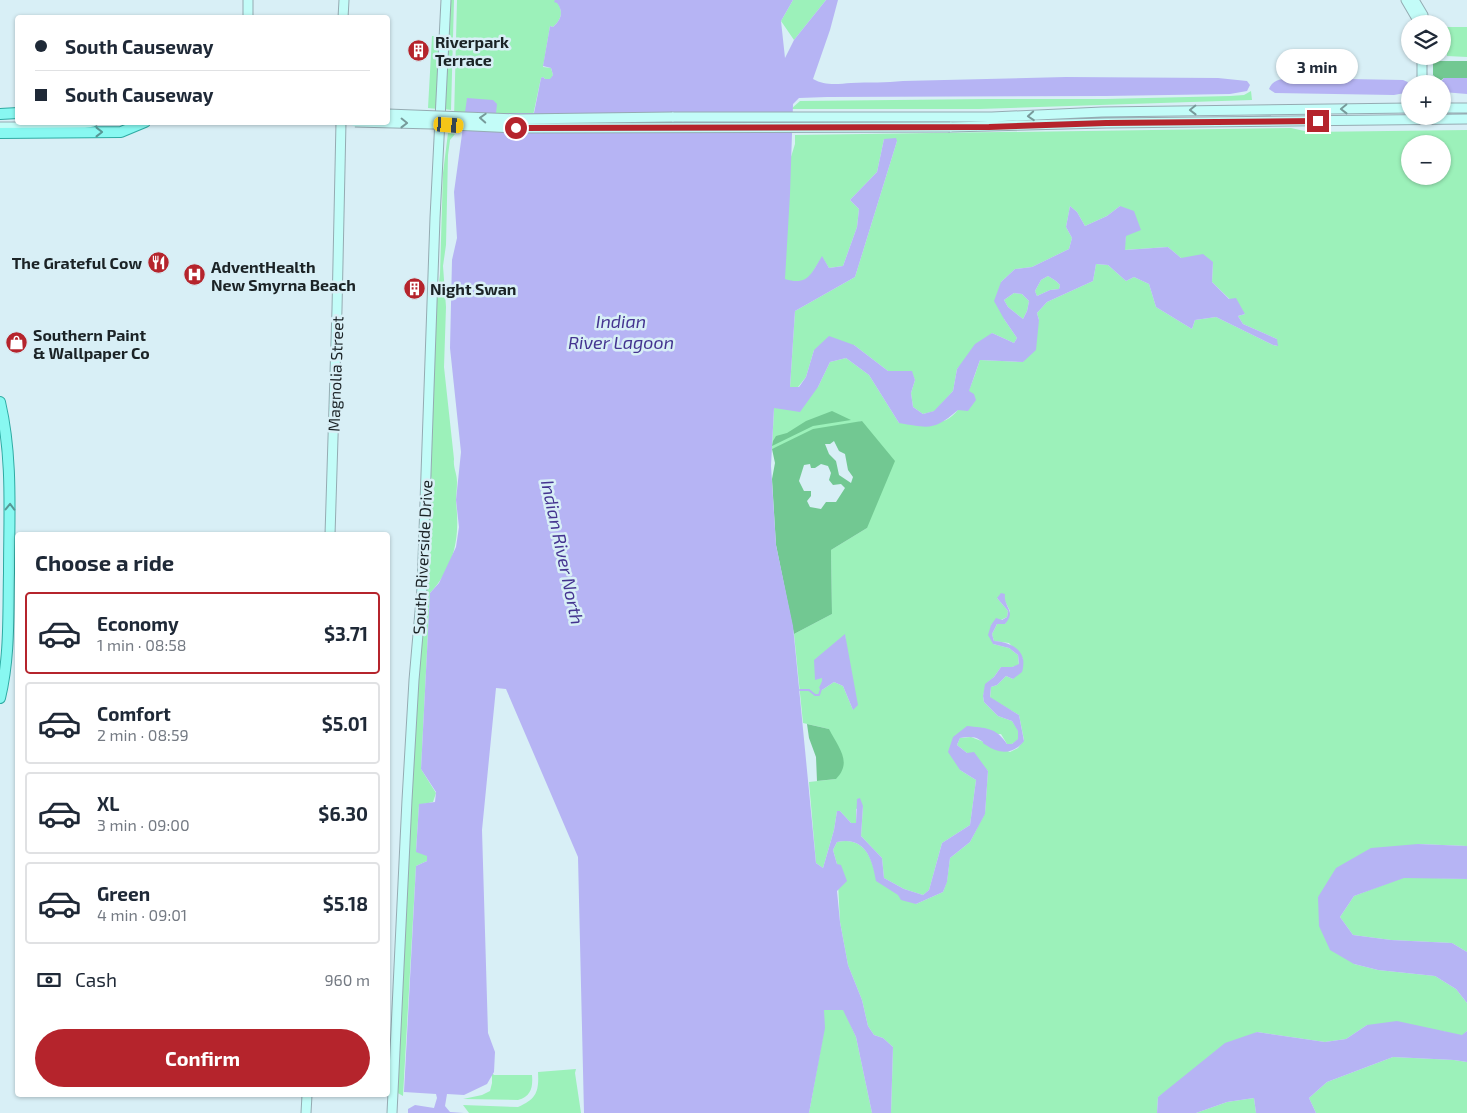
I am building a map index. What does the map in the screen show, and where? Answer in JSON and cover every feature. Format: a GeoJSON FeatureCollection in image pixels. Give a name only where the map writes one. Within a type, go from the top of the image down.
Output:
{"type":"FeatureCollection","features":[{"type":"Feature","properties":{"kind":"main road"},"geometry":{"type":"LineString","coordinates":[[248,0],[248,15]]}},
{"type":"Feature","properties":{"kind":"main road"},"geometry":{"type":"LineString","coordinates":[[343,15],[344,0]]}},
{"type":"Feature","properties":{"kind":"main road","name":"South Riverside Drive"},"geometry":{"type":"LineString","coordinates":[[392,1113],[407,800],[422,578],[435,218],[446,0]]}},
{"type":"Feature","properties":{"kind":"main road"},"geometry":{"type":"LineString","coordinates":[[1406,0],[1415,15]]}},
{"type":"Feature","properties":{"kind":"main road"},"geometry":{"type":"LineString","coordinates":[[1414,0],[1423,15]]}},
{"type":"Feature","properties":{"kind":"main road"},"geometry":{"type":"LineString","coordinates":[[390,114],[518,119],[613,117],[950,122],[1102,112],[1401,108]]}},
{"type":"Feature","properties":{"kind":"main road"},"geometry":{"type":"LineString","coordinates":[[1451,108],[1467,108]]}},
{"type":"Feature","properties":{"kind":"main road"},"geometry":{"type":"LineString","coordinates":[[1260,110],[1272,116],[1302,121]]}},
{"type":"Feature","properties":{"kind":"main road"},"geometry":{"type":"LineString","coordinates":[[1185,122],[1211,117],[1249,117],[1260,110]]}},
{"type":"Feature","properties":{"kind":"main road"},"geometry":{"type":"LineString","coordinates":[[0,114],[15,113]]}},
{"type":"Feature","properties":{"kind":"main road"},"geometry":{"type":"LineString","coordinates":[[1350,120],[1372,115],[1401,115]]}},
{"type":"Feature","properties":{"kind":"main road"},"geometry":{"type":"LineString","coordinates":[[0,118],[15,118]]}},
{"type":"Feature","properties":{"kind":"main road"},"geometry":{"type":"LineString","coordinates":[[390,123],[516,128],[950,122],[1463,119]]}},
{"type":"Feature","properties":{"kind":"main road"},"geometry":{"type":"LineString","coordinates":[[0,127],[71,125]]}},
{"type":"Feature","properties":{"kind":"main road"},"geometry":{"type":"LineString","coordinates":[[0,133],[121,132],[138,125]]}},
{"type":"Feature","properties":{"kind":"main road","name":"Magnolia Street"},"geometry":{"type":"LineString","coordinates":[[330,532],[337,309],[340,125]]}},
{"type":"Feature","properties":{"kind":"main road"},"geometry":{"type":"LineString","coordinates":[[0,402],[8,444],[10,489],[7,650],[0,698]]}},
{"type":"Feature","properties":{"kind":"main road"},"geometry":{"type":"LineString","coordinates":[[306,1113],[307,1097]]}},
{"type":"Feature","properties":{"kind":"green space"},"geometry":{"type":"Polygon","coordinates":[[[449,0],[454,0],[451,110],[444,109],[449,0]]]}},
{"type":"Feature","properties":{"kind":"green space"},"geometry":{"type":"Polygon","coordinates":[[[457,0],[555,0],[557,2],[561,16],[553,27],[550,26],[543,67],[551,68],[553,75],[551,79],[541,78],[531,125],[454,119],[457,0]]]}},
{"type":"Feature","properties":{"kind":"green space"},"geometry":{"type":"Polygon","coordinates":[[[793,0],[826,0],[794,40],[781,21],[793,0]]]}},
{"type":"Feature","properties":{"kind":"green space"},"geometry":{"type":"Polygon","coordinates":[[[1451,27],[1467,27],[1467,57],[1451,56],[1451,27]]]}},
{"type":"Feature","properties":{"kind":"green space"},"geometry":{"type":"Polygon","coordinates":[[[432,36],[442,36],[438,109],[428,108],[432,36]]]}},
{"type":"Feature","properties":{"kind":"green space"},"geometry":{"type":"Polygon","coordinates":[[[1451,61],[1467,61],[1467,78],[1451,78],[1451,75],[1433,75],[1433,65],[1451,65],[1451,61]]]}},
{"type":"Feature","properties":{"kind":"green space"},"geometry":{"type":"Polygon","coordinates":[[[1251,91],[1252,100],[979,109],[791,109],[800,101],[1105,99],[1230,96],[1244,95],[1251,91]]]}},
{"type":"Feature","properties":{"kind":"green space"},"geometry":{"type":"Polygon","coordinates":[[[1291,128],[1309,132],[1467,130],[1467,846],[1418,844],[1318,897],[1354,964],[1378,970],[1435,976],[1456,989],[1467,1003],[1467,1031],[1462,1036],[1442,1031],[1367,1025],[1346,1039],[1325,1042],[1257,1032],[1158,1097],[1157,1113],[891,1113],[893,1047],[883,1038],[874,1035],[868,1026],[862,1000],[848,965],[840,922],[837,864],[833,850],[837,842],[854,842],[861,846],[870,857],[877,881],[916,904],[943,892],[947,881],[950,858],[970,842],[985,813],[988,771],[971,753],[967,753],[957,745],[960,738],[971,737],[1010,752],[1018,748],[1024,740],[1019,715],[990,698],[991,687],[997,685],[1006,676],[1013,679],[1023,659],[1009,643],[994,641],[992,634],[997,624],[1005,624],[1010,611],[1004,599],[997,598],[1008,611],[1007,617],[991,625],[993,644],[1009,648],[1018,655],[1019,665],[1001,667],[986,684],[983,696],[984,702],[998,716],[1012,721],[1019,731],[1018,740],[1012,744],[1007,744],[1001,734],[953,737],[960,770],[976,780],[970,825],[942,843],[929,890],[923,895],[904,889],[884,878],[882,858],[861,836],[863,806],[856,809],[856,823],[851,823],[840,811],[837,811],[834,830],[823,868],[816,863],[809,782],[836,779],[829,729],[803,723],[794,634],[832,614],[831,550],[867,528],[862,421],[772,449],[774,408],[818,387],[830,362],[846,358],[869,375],[899,423],[946,420],[958,410],[963,402],[980,360],[1023,362],[1039,320],[1037,313],[1047,302],[1093,281],[1096,264],[1108,265],[1126,281],[1134,277],[1149,284],[1156,307],[1192,329],[1195,320],[1216,317],[1273,345],[1277,346],[1277,339],[1243,324],[1238,316],[1245,314],[1212,282],[1213,262],[1181,258],[1168,247],[1124,250],[1126,236],[1120,206],[1107,216],[1085,226],[1077,212],[1070,206],[1066,227],[1072,238],[1069,249],[1032,267],[1015,269],[1001,282],[1004,319],[1017,338],[1014,343],[992,333],[957,369],[953,391],[935,411],[923,414],[913,407],[911,393],[915,380],[911,371],[888,371],[854,345],[814,350],[806,377],[798,387],[790,387],[795,311],[855,277],[897,141],[884,139],[877,172],[850,200],[859,209],[857,227],[843,266],[829,268],[822,257],[809,278],[789,287],[780,273],[790,160],[795,144],[795,135],[1291,128]],[[845,635],[822,678],[822,690],[834,682],[843,686],[853,710],[845,635]]]}},
{"type":"Feature","properties":{"kind":"green space"},"geometry":{"type":"Polygon","coordinates":[[[448,133],[455,134],[450,140],[448,155],[446,245],[443,266],[446,307],[444,367],[457,479],[457,527],[454,550],[450,562],[430,593],[421,769],[436,793],[433,802],[419,805],[416,851],[427,855],[427,861],[416,866],[403,1096],[396,1092],[420,629],[429,579],[430,503],[434,491],[431,476],[436,306],[440,274],[443,173],[448,133]]]}},
{"type":"Feature","properties":{"kind":"green space"},"geometry":{"type":"Polygon","coordinates":[[[1048,276],[1060,285],[1059,289],[1050,290],[1037,296],[1035,291],[1041,280],[1048,276]]]}},
{"type":"Feature","properties":{"kind":"green space"},"geometry":{"type":"Polygon","coordinates":[[[1014,293],[1022,294],[1029,301],[1023,319],[1008,307],[1004,300],[1014,293]]]}},
{"type":"Feature","properties":{"kind":"green space"},"geometry":{"type":"Polygon","coordinates":[[[832,411],[851,420],[813,426],[772,446],[776,436],[787,433],[806,421],[832,411]]]}},
{"type":"Feature","properties":{"kind":"green space"},"geometry":{"type":"Polygon","coordinates":[[[862,421],[895,461],[867,528],[831,550],[832,614],[794,634],[776,545],[772,479],[775,463],[772,449],[813,429],[862,421]],[[834,441],[830,444],[825,444],[829,454],[836,461],[839,475],[851,483],[853,477],[848,470],[845,454],[839,451],[834,441]],[[810,464],[804,465],[799,481],[804,491],[811,491],[811,496],[807,501],[810,507],[821,509],[826,502],[836,502],[845,488],[841,484],[833,485],[829,480],[831,473],[828,466],[821,464],[811,468],[810,464]]]}},
{"type":"Feature","properties":{"kind":"green space"},"geometry":{"type":"Polygon","coordinates":[[[807,724],[829,729],[840,748],[844,760],[841,773],[836,779],[817,781],[816,757],[809,738],[807,724]]]}},
{"type":"Feature","properties":{"kind":"green space"},"geometry":{"type":"Polygon","coordinates":[[[1404,877],[1467,879],[1467,952],[1452,943],[1391,940],[1353,935],[1340,917],[1354,896],[1404,877]]]}},
{"type":"Feature","properties":{"kind":"green space"},"geometry":{"type":"Polygon","coordinates":[[[824,1010],[844,1010],[856,1037],[872,1113],[809,1113],[824,1030],[824,1010]]]}},
{"type":"Feature","properties":{"kind":"green space"},"geometry":{"type":"Polygon","coordinates":[[[1393,1057],[1467,1062],[1467,1113],[1316,1113],[1309,1098],[1327,1082],[1393,1057]]]}},
{"type":"Feature","properties":{"kind":"green space"},"geometry":{"type":"Polygon","coordinates":[[[576,1069],[581,1113],[469,1113],[463,1105],[518,1107],[529,1101],[536,1094],[538,1072],[576,1069]]]}},
{"type":"Feature","properties":{"kind":"green space"},"geometry":{"type":"Polygon","coordinates":[[[492,1073],[494,1075],[532,1075],[530,1091],[526,1096],[518,1100],[463,1099],[482,1095],[490,1091],[492,1073]]]}},
{"type":"Feature","properties":{"kind":"green space"},"geometry":{"type":"Polygon","coordinates":[[[1254,1098],[1256,1113],[1196,1113],[1227,1102],[1254,1098]]]}},
{"type":"Feature","properties":{"kind":"water","name":"Indian River Lagoon"},"geometry":{"type":"Polygon","coordinates":[[[555,0],[793,0],[781,21],[785,58],[794,40],[826,0],[838,0],[813,79],[827,84],[1066,77],[1218,78],[1247,81],[1250,85],[1247,91],[1230,94],[827,97],[799,98],[793,104],[785,279],[793,281],[804,280],[812,273],[822,256],[829,268],[843,266],[857,227],[859,209],[850,200],[877,172],[884,139],[896,138],[897,141],[855,277],[795,311],[790,387],[799,387],[806,377],[814,350],[829,336],[854,345],[888,371],[912,371],[915,380],[911,393],[913,407],[923,414],[934,411],[953,391],[957,369],[975,344],[992,333],[1014,343],[1017,338],[994,301],[1001,282],[1015,269],[1032,267],[1069,249],[1072,238],[1066,227],[1070,206],[1077,212],[1085,226],[1107,216],[1120,206],[1134,211],[1141,230],[1126,236],[1125,250],[1168,247],[1181,258],[1203,254],[1213,262],[1212,282],[1229,299],[1236,298],[1245,314],[1238,316],[1243,324],[1277,339],[1278,346],[1216,317],[1195,320],[1192,329],[1156,307],[1149,284],[1134,277],[1126,281],[1108,265],[1096,264],[1093,281],[1047,302],[1037,313],[1039,320],[1036,350],[1023,362],[980,360],[969,391],[974,394],[976,400],[968,411],[958,410],[937,425],[925,427],[899,423],[869,375],[846,358],[830,362],[818,387],[800,412],[774,408],[771,466],[776,545],[793,626],[816,863],[823,868],[834,830],[837,811],[840,811],[851,823],[856,823],[857,799],[860,798],[863,806],[861,836],[882,858],[884,878],[904,889],[923,895],[929,890],[942,843],[970,825],[976,780],[960,770],[948,752],[953,737],[967,726],[990,729],[999,734],[1007,744],[1012,744],[1018,739],[1018,731],[1012,721],[998,716],[984,702],[983,696],[985,684],[994,677],[1001,667],[1012,667],[1019,664],[1018,655],[1009,648],[993,644],[988,635],[991,625],[996,618],[1002,620],[1007,617],[1008,611],[997,598],[1001,593],[1005,594],[1010,616],[1005,624],[997,624],[992,634],[994,641],[1003,642],[1016,648],[1023,661],[1022,672],[1013,679],[1006,676],[997,685],[991,687],[990,697],[1019,715],[1024,741],[1016,749],[1006,752],[991,748],[973,737],[960,738],[957,745],[967,753],[974,752],[988,771],[985,814],[970,842],[950,858],[947,882],[943,892],[916,904],[901,900],[898,895],[876,881],[869,857],[861,846],[854,842],[837,842],[833,850],[837,864],[841,865],[847,881],[837,891],[840,922],[848,965],[862,1000],[868,1026],[874,1035],[883,1038],[893,1047],[891,1113],[872,1113],[856,1037],[843,1010],[824,1010],[825,1028],[809,1113],[584,1113],[578,857],[506,689],[496,688],[482,830],[488,1033],[495,1052],[494,1072],[487,1084],[464,1095],[447,1094],[445,1106],[450,1112],[464,1113],[408,1113],[408,1109],[415,1105],[434,1108],[437,1098],[436,1094],[404,1092],[416,866],[427,861],[427,856],[416,852],[419,804],[435,802],[436,792],[421,769],[430,593],[439,583],[456,547],[459,527],[456,500],[461,452],[450,348],[452,260],[457,238],[454,192],[467,98],[493,100],[497,104],[496,113],[534,113],[541,78],[550,79],[553,75],[551,68],[543,66],[550,26],[553,27],[561,16],[559,6],[554,2],[555,0]],[[1048,276],[1041,280],[1035,291],[1037,296],[1050,290],[1059,289],[1060,285],[1048,276]],[[1014,293],[1004,300],[1008,307],[1023,319],[1029,301],[1022,294],[1014,293]]]}},
{"type":"Feature","properties":{"kind":"water"},"geometry":{"type":"Polygon","coordinates":[[[1451,78],[1467,78],[1467,94],[1451,93],[1451,78]]]}},
{"type":"Feature","properties":{"kind":"water"},"geometry":{"type":"Polygon","coordinates":[[[1283,79],[1401,80],[1401,94],[1275,93],[1269,89],[1273,83],[1283,79]]]}},
{"type":"Feature","properties":{"kind":"water"},"geometry":{"type":"Polygon","coordinates":[[[845,634],[858,705],[853,710],[843,686],[834,682],[822,690],[819,688],[822,678],[815,680],[814,660],[845,634]]]}},
{"type":"Feature","properties":{"kind":"water"},"geometry":{"type":"Polygon","coordinates":[[[1418,844],[1467,846],[1467,879],[1404,878],[1354,896],[1340,917],[1353,935],[1391,940],[1452,943],[1467,952],[1467,1003],[1456,989],[1435,976],[1378,970],[1354,964],[1330,950],[1319,926],[1318,897],[1336,868],[1371,848],[1418,844]]]}},
{"type":"Feature","properties":{"kind":"water"},"geometry":{"type":"Polygon","coordinates":[[[1397,1021],[1462,1035],[1467,1031],[1467,1062],[1393,1057],[1327,1082],[1309,1098],[1316,1113],[1256,1113],[1254,1098],[1227,1102],[1196,1113],[1157,1113],[1158,1097],[1225,1043],[1257,1032],[1325,1042],[1346,1039],[1367,1025],[1397,1021]]]}},
{"type":"Feature","properties":{"kind":"waterway"},"geometry":{"type":"LineString","coordinates":[[800,690],[809,690],[815,695],[819,695],[821,689]]}},
{"type":"Feature","properties":{"kind":"place","name":"Riverpark Terrace"},"geometry":{"type":"Point","coordinates":[419,50]}},
{"type":"Feature","properties":{"kind":"place","name":"The Grateful Cow"},"geometry":{"type":"Point","coordinates":[158,262]}},
{"type":"Feature","properties":{"kind":"place","name":"AdventHealth New Smyrna Beach"},"geometry":{"type":"Point","coordinates":[195,275]}},
{"type":"Feature","properties":{"kind":"place","name":"Night Swan"},"geometry":{"type":"Point","coordinates":[414,288]}},
{"type":"Feature","properties":{"kind":"place","name":"Southern Paint & Wallpaper Co"},"geometry":{"type":"Point","coordinates":[17,343]}},
{"type":"Feature","properties":{"kind":"route"},"geometry":{"type":"LineString","coordinates":[[516,128],[989,127],[1106,123],[1318,121]]}},
{"type":"Feature","properties":{"kind":"water label","name":"Indian River North"},"geometry":{"type":"Point","coordinates":[563,552]}}]}
